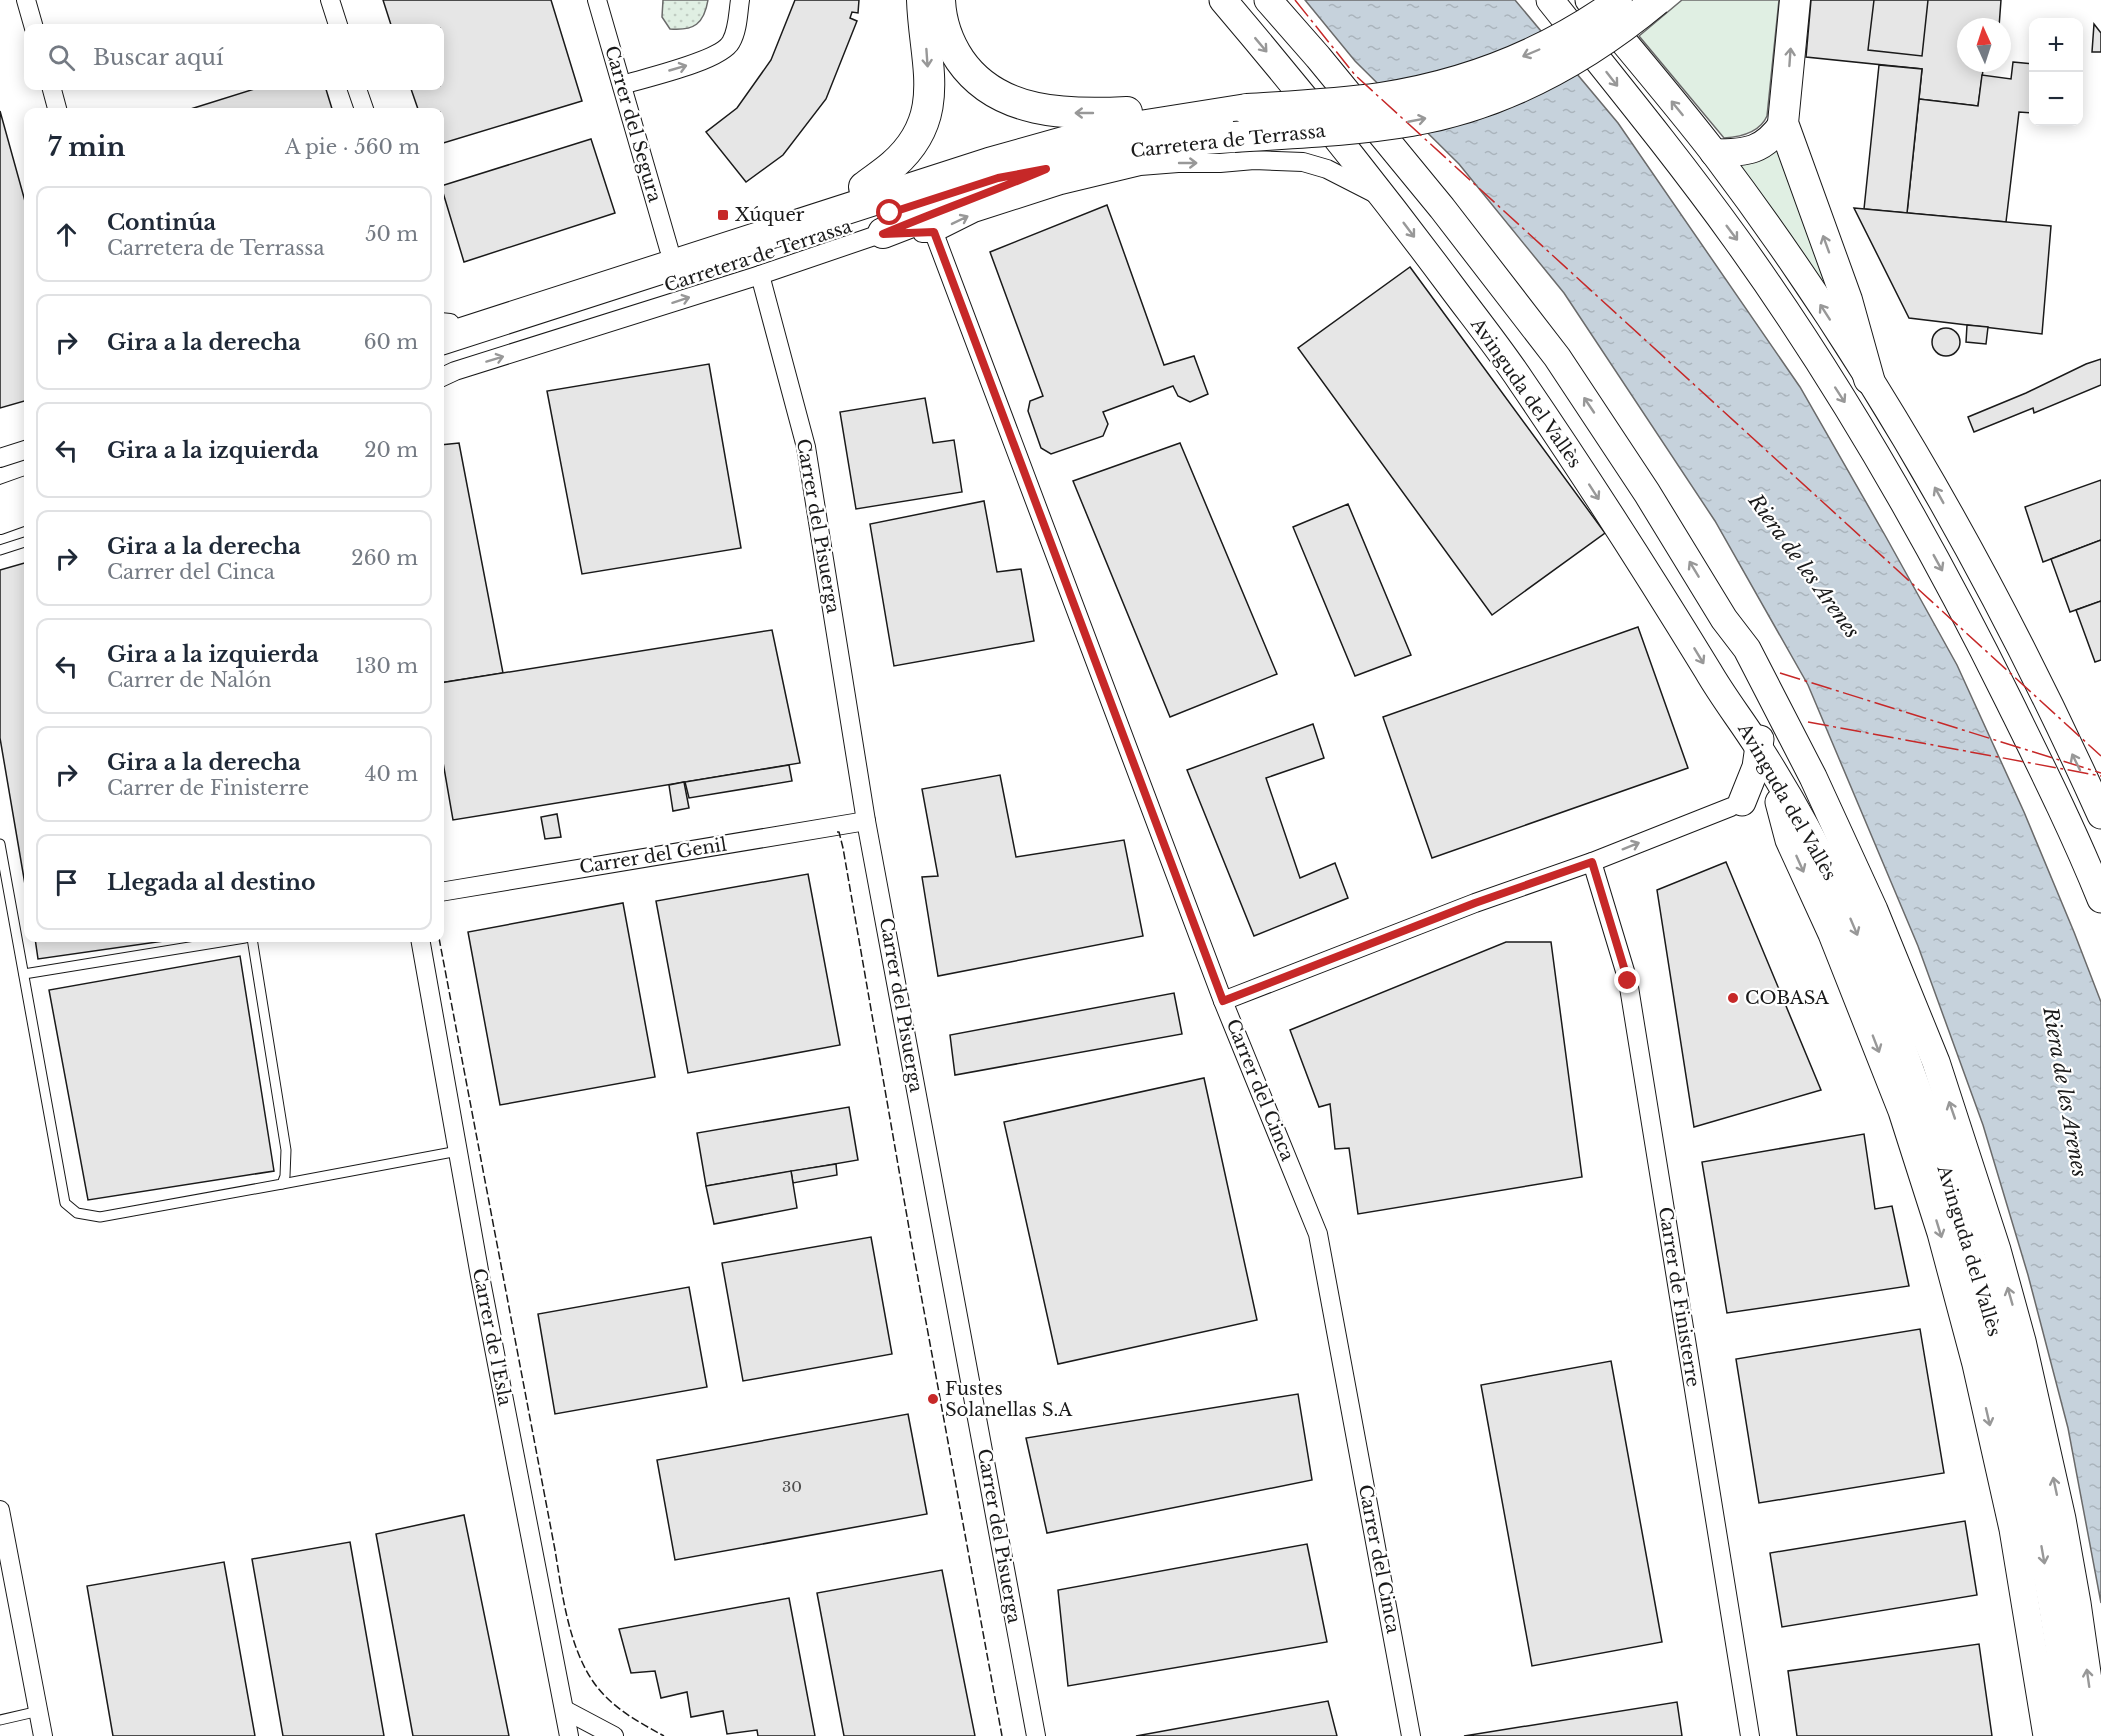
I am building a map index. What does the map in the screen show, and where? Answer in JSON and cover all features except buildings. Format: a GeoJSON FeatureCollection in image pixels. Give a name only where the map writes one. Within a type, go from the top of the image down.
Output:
{"type":"FeatureCollection","features":[{"type":"Feature","properties":{"kind":"main road"},"geometry":{"type":"LineString","coordinates":[[864,187],[905,153],[915,141],[925,122],[930,90],[922,0]]}},
{"type":"Feature","properties":{"kind":"main road"},"geometry":{"type":"LineString","coordinates":[[940,0],[947,37],[963,65],[989,89],[1005,99],[1038,109],[1074,113],[1116,113],[1200,107],[1247,110]]}},
{"type":"Feature","properties":{"kind":"main road","name":"Avinguda del Vallès"},"geometry":{"type":"LineString","coordinates":[[1223,0],[1290,79],[1385,198],[1519,377],[1656,585],[1713,680],[1759,748],[1777,780],[1790,814],[1835,885],[1887,1008],[1922,1102],[1964,1228],[1998,1348],[2023,1452],[2053,1610],[2071,1736]]}},
{"type":"Feature","properties":{"kind":"main road","name":"Avinguda del Vallès"},"geometry":{"type":"LineString","coordinates":[[1268,0],[1442,208],[1557,357],[1647,493],[1724,619],[1747,649],[1812,777],[1907,989],[1968,1157],[2022,1341],[2044,1435],[2077,1603],[2096,1736]]}},
{"type":"Feature","properties":{"kind":"main road"},"geometry":{"type":"LineString","coordinates":[[1550,0],[1736,239],[1876,453],[1983,648],[2065,818],[2101,899]]}},
{"type":"Feature","properties":{"kind":"main road","name":"Carretera de Terrassa"},"geometry":{"type":"LineString","coordinates":[[444,370],[998,178],[1129,149],[1234,137],[1349,129],[1436,116],[1480,104],[1531,83],[1579,57],[1607,40],[1657,0]]}},
{"type":"Feature","properties":{"kind":"main road"},"geometry":{"type":"LineString","coordinates":[[1795,0],[1783,123],[1847,300],[1869,380]]}},
{"type":"Feature","properties":{"kind":"main road"},"geometry":{"type":"LineString","coordinates":[[1612,1],[1714,153],[1816,297],[1901,429],[1989,585],[2101,815]]}},
{"type":"Feature","properties":{"kind":"main road","name":"Carretera de Terrassa"},"geometry":{"type":"LineString","coordinates":[[444,327],[1064,141],[1138,125],[1247,110],[1379,98],[1443,85],[1485,72],[1545,47],[1594,20],[1612,1]]}},
{"type":"Feature","properties":{"kind":"main road"},"geometry":{"type":"LineString","coordinates":[[1714,153],[1733,153],[1756,148],[1773,138],[1783,123]]}},
{"type":"Feature","properties":{"kind":"main road"},"geometry":{"type":"LineString","coordinates":[[444,327],[669,249],[864,187],[992,150],[1023,144],[1064,141]]}},
{"type":"Feature","properties":{"kind":"main road"},"geometry":{"type":"LineString","coordinates":[[883,234],[1046,169]]}},
{"type":"Feature","properties":{"kind":"main road"},"geometry":{"type":"LineString","coordinates":[[0,481],[24,472]]}},
{"type":"Feature","properties":{"kind":"main road"},"geometry":{"type":"LineString","coordinates":[[0,501],[24,492]]}},
{"type":"Feature","properties":{"kind":"main road"},"geometry":{"type":"LineString","coordinates":[[1724,619],[1733,653],[1757,710],[1761,730],[1756,767],[1737,805],[1790,814],[1789,840],[1832,934],[1897,1100],[1941,1233],[1976,1364],[2013,1529],[2047,1736]]}},
{"type":"Feature","properties":{"kind":"street"},"geometry":{"type":"LineString","coordinates":[[26,0],[33,24]]}},
{"type":"Feature","properties":{"kind":"street"},"geometry":{"type":"LineString","coordinates":[[330,0],[338,24]]}},
{"type":"Feature","properties":{"kind":"street","name":"Carrer del Segura"},"geometry":{"type":"LineString","coordinates":[[597,0],[669,249]]}},
{"type":"Feature","properties":{"kind":"street"},"geometry":{"type":"LineString","coordinates":[[622,85],[720,53],[731,43],[740,0]]}},
{"type":"Feature","properties":{"kind":"street"},"geometry":{"type":"LineString","coordinates":[[52,90],[57,108]]}},
{"type":"Feature","properties":{"kind":"street"},"geometry":{"type":"LineString","coordinates":[[357,90],[364,108]]}},
{"type":"Feature","properties":{"kind":"street"},"geometry":{"type":"LineString","coordinates":[[444,370],[760,275],[883,234],[934,232],[975,213],[1061,185],[1140,166],[1254,160],[1303,162],[1327,169],[1385,198]]}},
{"type":"Feature","properties":{"kind":"street","name":"Carrer del Cinca"},"geometry":{"type":"LineString","coordinates":[[934,232],[1223,1001],[1318,1234],[1411,1736]]}},
{"type":"Feature","properties":{"kind":"street","name":"Carrer del Pisuerga"},"geometry":{"type":"LineString","coordinates":[[760,275],[806,447],[866,821],[1036,1736]]}},
{"type":"Feature","properties":{"kind":"street"},"geometry":{"type":"LineString","coordinates":[[0,458],[24,450]]}},
{"type":"Feature","properties":{"kind":"street"},"geometry":{"type":"LineString","coordinates":[[0,525],[24,516]]}},
{"type":"Feature","properties":{"kind":"street"},"geometry":{"type":"LineString","coordinates":[[1223,1001],[1737,805]]}},
{"type":"Feature","properties":{"kind":"street","name":"Carrer del Genil"},"geometry":{"type":"LineString","coordinates":[[444,891],[866,821]]}},
{"type":"Feature","properties":{"kind":"street","name":"Carrer de Finisterre"},"geometry":{"type":"LineString","coordinates":[[1592,862],[1628,981],[1750,1736]]}},
{"type":"Feature","properties":{"kind":"street","name":"Carrer de l'Esla"},"geometry":{"type":"LineString","coordinates":[[421,942],[484,1299],[569,1736]]}},
{"type":"Feature","properties":{"kind":"street"},"geometry":{"type":"LineString","coordinates":[[0,1510],[44,1736]]}},
{"type":"Feature","properties":{"kind":"street"},"geometry":{"type":"LineString","coordinates":[[565,1710],[614,1736]]}},
{"type":"Feature","properties":{"kind":"lane"},"geometry":{"type":"LineString","coordinates":[[0,550],[24,542]]}},
{"type":"Feature","properties":{"kind":"lane"},"geometry":{"type":"LineString","coordinates":[[0,844],[66,1203],[77,1213],[100,1217],[458,1151]]}},
{"type":"Feature","properties":{"kind":"lane"},"geometry":{"type":"LineString","coordinates":[[24,974],[220,942]]}},
{"type":"Feature","properties":{"kind":"lane"},"geometry":{"type":"LineString","coordinates":[[253,942],[286,1150],[285,1176],[282,1184]]}},
{"type":"Feature","properties":{"kind":"lane"},"geometry":{"type":"LineString","coordinates":[[0,1720],[39,1711]]}},
{"type":"Feature","properties":{"kind":"green space"},"geometry":{"type":"Polygon","coordinates":[[[663,0],[708,0],[704,15],[696,24],[686,29],[670,29],[662,17],[663,0]]]}},
{"type":"Feature","properties":{"kind":"green space"},"geometry":{"type":"Polygon","coordinates":[[[1682,0],[1779,0],[1767,116],[1755,130],[1743,135],[1724,138],[1639,36],[1682,0]]]}},
{"type":"Feature","properties":{"kind":"green space"},"geometry":{"type":"Polygon","coordinates":[[[1777,144],[1830,296],[1735,162],[1777,144]]]}},
{"type":"Feature","properties":{"kind":"water","name":"Riera de les Arenes"},"geometry":{"type":"Polygon","coordinates":[[[1305,0],[1515,0],[1618,123],[1800,387],[1957,665],[2024,812],[2101,1002],[2101,1603],[2068,1428],[2028,1275],[1983,1125],[1918,946],[1808,685],[1715,521],[1564,293],[1459,164],[1355,61],[1305,0]]]}},
{"type":"Feature","properties":{"kind":"fence"},"geometry":{"type":"LineString","coordinates":[[837,832],[839,832],[843,848],[913,1251],[1002,1736]]}},
{"type":"Feature","properties":{"kind":"fence"},"geometry":{"type":"LineString","coordinates":[[440,942],[570,1628],[584,1666],[606,1697],[627,1714],[664,1736]]}},
{"type":"Feature","properties":{"kind":"power"},"geometry":{"type":"LineString","coordinates":[[1295,0],[1355,75],[2101,756]]}},
{"type":"Feature","properties":{"kind":"power"},"geometry":{"type":"LineString","coordinates":[[1780,673],[2101,773]]}},
{"type":"Feature","properties":{"kind":"power"},"geometry":{"type":"LineString","coordinates":[[1808,722],[2101,776]]}},
{"type":"Feature","properties":{"kind":"place","name":"Xúquer"},"geometry":{"type":"Point","coordinates":[723,215]}},
{"type":"Feature","properties":{"kind":"place","name":"COBASA"},"geometry":{"type":"Point","coordinates":[1733,998]}},
{"type":"Feature","properties":{"kind":"place","name":"Fustes Solanellas S.A"},"geometry":{"type":"Point","coordinates":[933,1399]}},
{"type":"Feature","properties":{"kind":"route"},"geometry":{"type":"LineString","coordinates":[[890,213],[998,178],[1046,169],[883,234],[934,232],[1223,1001],[1475,903],[1592,862],[1628,981]]}}]}
